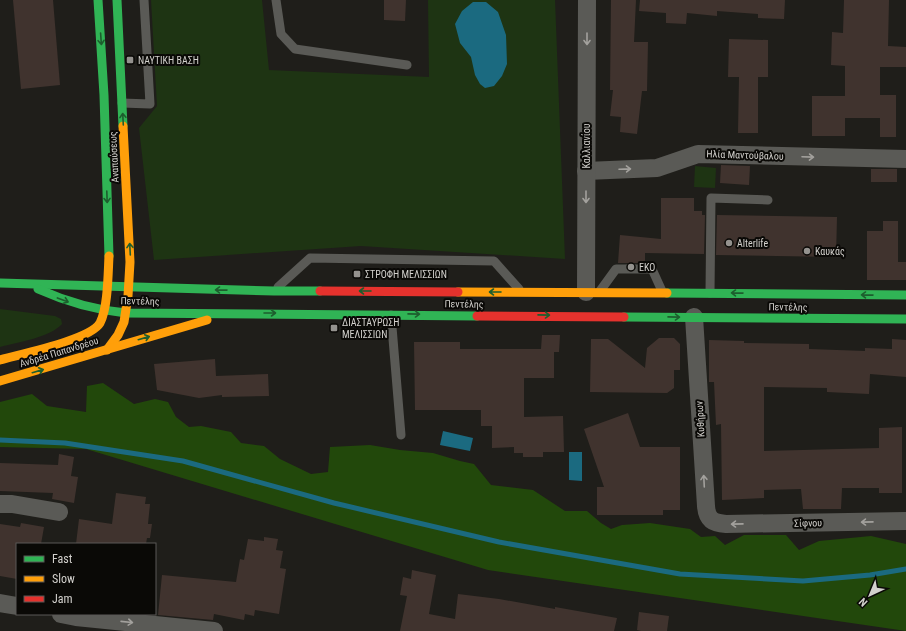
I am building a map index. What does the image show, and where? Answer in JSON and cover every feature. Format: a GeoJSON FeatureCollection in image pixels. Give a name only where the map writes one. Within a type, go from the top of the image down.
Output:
{"type":"FeatureCollection","features":[{"type":"Feature","properties":{"kind":"main road","name":"Αναπαύσεως"},"geometry":{"type":"LineString","coordinates":[[98,0],[104,95],[109,245],[108,287],[104,311]]}},
{"type":"Feature","properties":{"kind":"main road","name":"Αναπαύσεως"},"geometry":{"type":"LineString","coordinates":[[117,0],[130,262],[126,312]]}},
{"type":"Feature","properties":{"kind":"main road","name":"Πεντέλης"},"geometry":{"type":"LineString","coordinates":[[0,283],[129,288],[274,291],[906,295]]}},
{"type":"Feature","properties":{"kind":"main road","name":"Πεντέλης"},"geometry":{"type":"LineString","coordinates":[[27,285],[65,301],[104,311],[126,312],[906,319]]}},
{"type":"Feature","properties":{"kind":"main road","name":"Ανδρέα Παπανδρέου"},"geometry":{"type":"LineString","coordinates":[[0,360],[88,334],[99,325],[104,311]]}},
{"type":"Feature","properties":{"kind":"main road","name":"Ανδρέα Παπανδρέου"},"geometry":{"type":"LineString","coordinates":[[0,381],[107,350],[122,328],[126,312]]}},
{"type":"Feature","properties":{"kind":"main road"},"geometry":{"type":"LineString","coordinates":[[107,350],[231,312]]}},
{"type":"Feature","properties":{"kind":"street","name":"Καλλιανίου"},"geometry":{"type":"LineString","coordinates":[[586,0],[586,171],[593,292]]}},
{"type":"Feature","properties":{"kind":"street","name":"Ηλία Μαντούβαλου"},"geometry":{"type":"LineString","coordinates":[[586,171],[657,168],[698,154],[906,159]]}},
{"type":"Feature","properties":{"kind":"street","name":"Κυθήρων"},"geometry":{"type":"LineString","coordinates":[[694,317],[706,513],[710,519]]}},
{"type":"Feature","properties":{"kind":"street"},"geometry":{"type":"LineString","coordinates":[[0,504],[12,504],[59,512]]}},
{"type":"Feature","properties":{"kind":"street","name":"Σίφνου"},"geometry":{"type":"LineString","coordinates":[[710,519],[718,524],[906,521]]}},
{"type":"Feature","properties":{"kind":"street"},"geometry":{"type":"LineString","coordinates":[[0,603],[16,606]]}},
{"type":"Feature","properties":{"kind":"street"},"geometry":{"type":"LineString","coordinates":[[65,615],[214,631]]}},
{"type":"Feature","properties":{"kind":"lane"},"geometry":{"type":"LineString","coordinates":[[122,103],[150,104],[144,0]]}},
{"type":"Feature","properties":{"kind":"lane"},"geometry":{"type":"LineString","coordinates":[[276,0],[281,34],[295,49],[407,65]]}},
{"type":"Feature","properties":{"kind":"lane"},"geometry":{"type":"LineString","coordinates":[[710,293],[711,198],[768,200]]}},
{"type":"Feature","properties":{"kind":"lane"},"geometry":{"type":"LineString","coordinates":[[274,291],[310,258],[494,261],[522,292]]}},
{"type":"Feature","properties":{"kind":"lane"},"geometry":{"type":"LineString","coordinates":[[593,292],[616,269],[652,269],[663,293]]}},
{"type":"Feature","properties":{"kind":"lane"},"geometry":{"type":"LineString","coordinates":[[391,314],[400,435]]}},
{"type":"Feature","properties":{"kind":"green space"},"geometry":{"type":"Polygon","coordinates":[[[151,0],[262,0],[269,70],[429,77],[428,0],[555,0],[565,259],[361,246],[154,260],[139,128],[157,106],[151,0]]]}},
{"type":"Feature","properties":{"kind":"green space"},"geometry":{"type":"Polygon","coordinates":[[[695,166],[716,168],[715,188],[694,187],[695,166]]]}},
{"type":"Feature","properties":{"kind":"green space"},"geometry":{"type":"Polygon","coordinates":[[[0,309],[55,316],[61,319],[62,324],[49,333],[41,336],[0,347],[0,309]]]}},
{"type":"Feature","properties":{"kind":"green space"},"geometry":{"type":"Polygon","coordinates":[[[103,383],[134,404],[155,399],[168,402],[176,417],[189,427],[201,426],[231,432],[241,443],[264,446],[280,459],[311,474],[328,472],[330,447],[370,445],[433,453],[474,464],[491,485],[533,490],[565,511],[587,511],[611,529],[622,525],[650,523],[690,529],[701,537],[715,536],[725,545],[744,535],[786,535],[799,550],[819,541],[871,536],[906,544],[906,631],[488,570],[86,449],[0,447],[0,402],[32,394],[47,406],[86,412],[87,386],[103,383]]]}},
{"type":"Feature","properties":{"kind":"water"},"geometry":{"type":"Polygon","coordinates":[[[473,2],[486,2],[498,12],[506,35],[507,64],[502,76],[494,86],[485,88],[480,84],[475,75],[471,57],[460,43],[455,24],[462,11],[473,2]]]}},
{"type":"Feature","properties":{"kind":"water"},"geometry":{"type":"Polygon","coordinates":[[[443,431],[473,438],[470,451],[440,445],[443,431]]]}},
{"type":"Feature","properties":{"kind":"water"},"geometry":{"type":"Polygon","coordinates":[[[569,452],[582,452],[582,481],[569,480],[569,452]]]}},
{"type":"Feature","properties":{"kind":"building"},"geometry":{"type":"Polygon","coordinates":[[[13,0],[53,0],[60,85],[21,89],[13,0]]]}},
{"type":"Feature","properties":{"kind":"building"},"geometry":{"type":"Polygon","coordinates":[[[384,0],[406,0],[405,21],[384,20],[384,0]]]}},
{"type":"Feature","properties":{"kind":"building"},"geometry":{"type":"Polygon","coordinates":[[[611,0],[636,0],[634,42],[648,42],[647,91],[642,91],[637,134],[620,132],[621,117],[610,116],[613,90],[610,90],[611,0]]]}},
{"type":"Feature","properties":{"kind":"building"},"geometry":{"type":"Polygon","coordinates":[[[640,0],[785,0],[784,19],[758,18],[758,14],[717,11],[717,16],[687,13],[686,24],[666,23],[666,13],[639,11],[640,0]]]}},
{"type":"Feature","properties":{"kind":"building"},"geometry":{"type":"Polygon","coordinates":[[[844,0],[889,0],[888,46],[906,47],[906,67],[880,67],[880,95],[896,95],[896,137],[880,137],[880,118],[845,118],[845,136],[812,136],[812,96],[845,96],[845,66],[831,65],[832,32],[843,33],[844,0]]]}},
{"type":"Feature","properties":{"kind":"building"},"geometry":{"type":"Polygon","coordinates":[[[729,39],[768,40],[768,77],[758,77],[758,133],[738,133],[739,77],[728,77],[729,39]]]}},
{"type":"Feature","properties":{"kind":"building"},"geometry":{"type":"Polygon","coordinates":[[[721,165],[750,166],[749,185],[720,183],[721,165]]]}},
{"type":"Feature","properties":{"kind":"building"},"geometry":{"type":"Polygon","coordinates":[[[871,169],[897,169],[897,182],[871,182],[871,169]]]}},
{"type":"Feature","properties":{"kind":"building"},"geometry":{"type":"Polygon","coordinates":[[[661,198],[694,198],[694,211],[702,211],[702,215],[705,215],[704,254],[645,253],[645,263],[618,263],[620,235],[661,239],[661,198]]]}},
{"type":"Feature","properties":{"kind":"building"},"geometry":{"type":"Polygon","coordinates":[[[717,215],[837,217],[836,257],[716,255],[717,215]]]}},
{"type":"Feature","properties":{"kind":"building"},"geometry":{"type":"Polygon","coordinates":[[[883,221],[898,221],[898,262],[906,262],[906,280],[867,280],[867,231],[883,231],[883,221]]]}},
{"type":"Feature","properties":{"kind":"building"},"geometry":{"type":"Polygon","coordinates":[[[542,335],[560,335],[559,352],[554,352],[554,378],[524,378],[524,417],[563,416],[564,452],[543,452],[543,457],[523,457],[523,453],[514,453],[514,447],[492,448],[492,426],[481,426],[481,410],[415,410],[414,342],[460,342],[460,349],[541,349],[542,335]]]}},
{"type":"Feature","properties":{"kind":"building"},"geometry":{"type":"Polygon","coordinates":[[[659,338],[674,338],[680,344],[680,370],[674,370],[674,388],[667,393],[590,392],[591,339],[608,339],[645,368],[647,348],[659,338]]]}},
{"type":"Feature","properties":{"kind":"building"},"geometry":{"type":"Polygon","coordinates":[[[892,339],[906,340],[906,377],[870,374],[869,394],[827,392],[827,388],[764,387],[764,451],[879,448],[879,428],[902,427],[902,493],[879,493],[879,488],[842,488],[841,509],[803,509],[801,489],[764,490],[764,498],[722,500],[721,424],[716,425],[714,382],[709,382],[709,340],[744,341],[744,343],[809,344],[809,349],[865,351],[865,348],[892,349],[892,339]]]}},
{"type":"Feature","properties":{"kind":"building"},"geometry":{"type":"Polygon","coordinates":[[[215,359],[216,376],[268,374],[269,396],[222,397],[222,395],[199,398],[157,390],[154,364],[215,359]]]}},
{"type":"Feature","properties":{"kind":"building"},"geometry":{"type":"Polygon","coordinates":[[[628,413],[640,447],[680,447],[680,510],[663,510],[663,515],[597,515],[597,487],[604,487],[584,429],[628,413]]]}},
{"type":"Feature","properties":{"kind":"building"},"geometry":{"type":"Polygon","coordinates":[[[59,454],[74,457],[71,476],[78,477],[74,503],[52,499],[53,493],[0,491],[0,463],[58,465],[59,454]]]}},
{"type":"Feature","properties":{"kind":"building"},"geometry":{"type":"Polygon","coordinates":[[[116,493],[146,497],[145,504],[150,504],[148,524],[152,524],[150,538],[147,538],[146,543],[76,543],[79,519],[112,524],[116,493]]]}},
{"type":"Feature","properties":{"kind":"building"},"geometry":{"type":"Polygon","coordinates":[[[21,523],[44,527],[41,543],[16,543],[16,579],[0,576],[0,524],[20,527],[21,523]]]}},
{"type":"Feature","properties":{"kind":"building"},"geometry":{"type":"Polygon","coordinates":[[[264,537],[278,539],[276,550],[283,551],[280,568],[286,569],[279,614],[255,610],[254,616],[245,614],[244,620],[214,614],[213,620],[158,615],[162,575],[236,582],[240,559],[244,560],[248,539],[264,541],[264,537]]]}},
{"type":"Feature","properties":{"kind":"building"},"geometry":{"type":"Polygon","coordinates":[[[412,570],[436,575],[429,614],[455,619],[458,594],[499,599],[555,609],[555,607],[617,618],[614,631],[400,631],[407,596],[400,595],[403,577],[411,579],[412,570]]]}},
{"type":"Feature","properties":{"kind":"building"},"geometry":{"type":"Polygon","coordinates":[[[639,612],[669,616],[667,631],[637,630],[639,612]]]}},
{"type":"Feature","properties":{"kind":"waterway"},"geometry":{"type":"LineString","coordinates":[[0,440],[65,443],[183,461],[334,503],[499,542],[680,574],[803,581],[870,575],[906,569]]}},
{"type":"Feature","properties":{"kind":"traffic: fast"},"geometry":{"type":"LineString","coordinates":[[98,0],[104,95],[109,256]]}},
{"type":"Feature","properties":{"kind":"traffic: fast"},"geometry":{"type":"LineString","coordinates":[[117,0],[123,126]]}},
{"type":"Feature","properties":{"kind":"traffic: fast"},"geometry":{"type":"LineString","coordinates":[[0,283],[320,291]]}},
{"type":"Feature","properties":{"kind":"traffic: fast"},"geometry":{"type":"LineString","coordinates":[[38,289],[81,305],[126,313],[477,316]]}},
{"type":"Feature","properties":{"kind":"traffic: fast"},"geometry":{"type":"LineString","coordinates":[[667,293],[906,295]]}},
{"type":"Feature","properties":{"kind":"traffic: fast"},"geometry":{"type":"LineString","coordinates":[[624,317],[906,319]]}},
{"type":"Feature","properties":{"kind":"traffic: slow"},"geometry":{"type":"LineString","coordinates":[[107,350],[118,335],[124,322],[128,296],[130,262],[123,126]]}},
{"type":"Feature","properties":{"kind":"traffic: slow"},"geometry":{"type":"LineString","coordinates":[[0,360],[70,341],[94,329],[100,323],[105,309],[109,256]]}},
{"type":"Feature","properties":{"kind":"traffic: slow"},"geometry":{"type":"LineString","coordinates":[[458,292],[667,293]]}},
{"type":"Feature","properties":{"kind":"traffic: slow"},"geometry":{"type":"LineString","coordinates":[[0,381],[207,320]]}},
{"type":"Feature","properties":{"kind":"traffic: jam"},"geometry":{"type":"LineString","coordinates":[[320,291],[458,292]]}},
{"type":"Feature","properties":{"kind":"traffic: jam"},"geometry":{"type":"LineString","coordinates":[[477,316],[624,317]]}},
{"type":"Feature","properties":{"kind":"place","name":"ΝΑΥΤΙΚΗ ΒΑΣΗ"},"geometry":{"type":"Point","coordinates":[130,60]}},
{"type":"Feature","properties":{"kind":"place","name":"Alterlife"},"geometry":{"type":"Point","coordinates":[729,243]}},
{"type":"Feature","properties":{"kind":"place","name":"Καυκάς"},"geometry":{"type":"Point","coordinates":[807,251]}},
{"type":"Feature","properties":{"kind":"place","name":"EKO"},"geometry":{"type":"Point","coordinates":[631,267]}},
{"type":"Feature","properties":{"kind":"place","name":"ΣΤΡΟΦΗ ΜΕΛΙΣΣΙΩΝ"},"geometry":{"type":"Point","coordinates":[357,274]}},
{"type":"Feature","properties":{"kind":"place","name":"ΔΙΑΣΤΑΥΡΩΣΗ ΜΕΛΙΣΣΙΩΝ"},"geometry":{"type":"Point","coordinates":[334,328]}}]}
